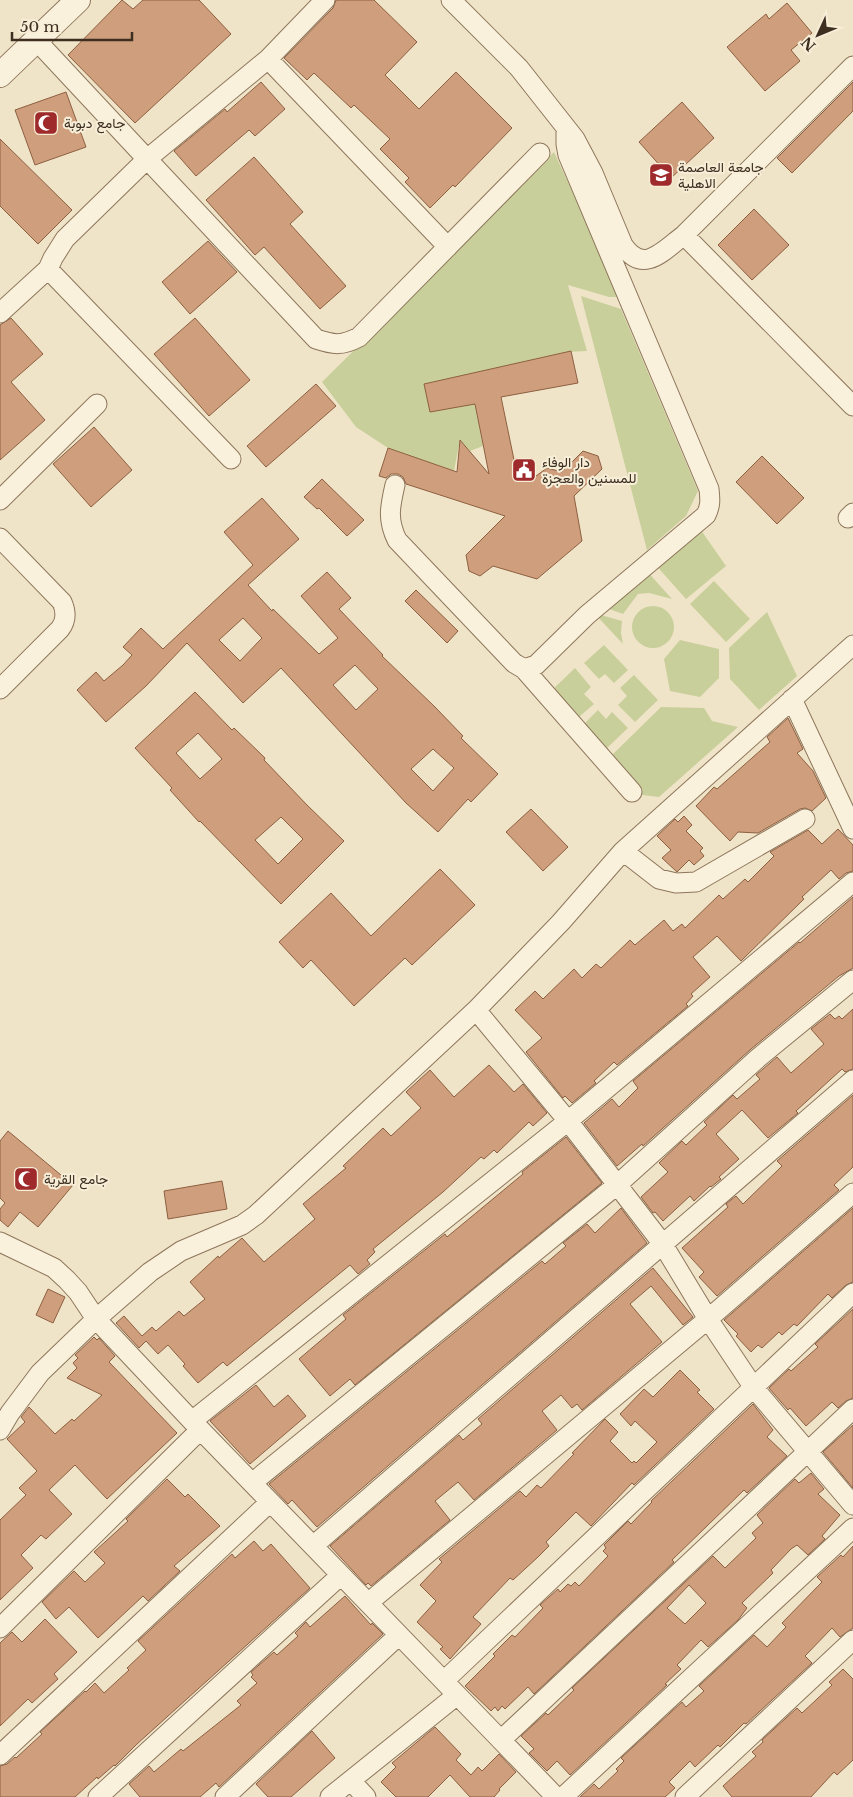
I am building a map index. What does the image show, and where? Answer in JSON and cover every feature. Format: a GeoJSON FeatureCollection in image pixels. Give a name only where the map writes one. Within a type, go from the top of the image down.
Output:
{"type":"FeatureCollection","features":[{"type":"Feature","properties":{"kind":"street"},"geometry":{"type":"LineString","coordinates":[[0,75],[78,0]]}},
{"type":"Feature","properties":{"kind":"street"},"geometry":{"type":"LineString","coordinates":[[0,313],[48,269],[65,238],[147,159],[268,59],[325,0]]}},
{"type":"Feature","properties":{"kind":"street"},"geometry":{"type":"LineString","coordinates":[[451,0],[519,68],[575,139],[582,150],[622,245],[636,259],[654,258],[684,235],[853,66]]}},
{"type":"Feature","properties":{"kind":"street"},"geometry":{"type":"LineString","coordinates":[[36,40],[316,339],[333,344],[348,343],[360,337],[540,153]]}},
{"type":"Feature","properties":{"kind":"street"},"geometry":{"type":"LineString","coordinates":[[268,59],[448,247]]}},
{"type":"Feature","properties":{"kind":"street"},"geometry":{"type":"LineString","coordinates":[[524,669],[536,665],[586,615],[706,515],[711,502],[709,489],[568,155],[566,129]]}},
{"type":"Feature","properties":{"kind":"street"},"geometry":{"type":"LineString","coordinates":[[684,235],[853,406]]}},
{"type":"Feature","properties":{"kind":"street"},"geometry":{"type":"LineString","coordinates":[[48,269],[232,459]]}},
{"type":"Feature","properties":{"kind":"street"},"geometry":{"type":"LineString","coordinates":[[0,500],[97,404]]}},
{"type":"Feature","properties":{"kind":"street"},"geometry":{"type":"LineString","coordinates":[[395,485],[389,514],[392,530],[397,540],[514,663],[524,669],[632,792]]}},
{"type":"Feature","properties":{"kind":"street"},"geometry":{"type":"LineString","coordinates":[[0,538],[62,602],[65,614],[64,624],[60,629],[0,689]]}},
{"type":"Feature","properties":{"kind":"street"},"geometry":{"type":"LineString","coordinates":[[0,1430],[10,1413],[40,1373],[96,1319],[162,1262],[181,1251],[249,1221],[476,1010],[561,922],[623,851],[853,645]]}},
{"type":"Feature","properties":{"kind":"street"},"geometry":{"type":"LineString","coordinates":[[792,699],[853,829]]}},
{"type":"Feature","properties":{"kind":"street"},"geometry":{"type":"LineString","coordinates":[[623,851],[659,879],[676,883],[696,882],[805,819]]}},
{"type":"Feature","properties":{"kind":"street"},"geometry":{"type":"LineString","coordinates":[[0,1628],[196,1426],[568,1121],[853,882]]}},
{"type":"Feature","properties":{"kind":"street"},"geometry":{"type":"LineString","coordinates":[[252,1483],[618,1184],[758,1058],[853,980]]}},
{"type":"Feature","properties":{"kind":"street"},"geometry":{"type":"LineString","coordinates":[[476,1010],[568,1121],[662,1243],[708,1319],[754,1388],[853,1504]]}},
{"type":"Feature","properties":{"kind":"street"},"geometry":{"type":"LineString","coordinates":[[313,1546],[853,1080]]}},
{"type":"Feature","properties":{"kind":"street"},"geometry":{"type":"LineString","coordinates":[[368,1603],[708,1319],[853,1193]]}},
{"type":"Feature","properties":{"kind":"street"},"geometry":{"type":"LineString","coordinates":[[0,1242],[54,1268],[78,1292],[96,1319],[196,1426],[556,1797]]}},
{"type":"Feature","properties":{"kind":"street"},"geometry":{"type":"LineString","coordinates":[[330,1797],[351,1781],[450,1688],[853,1293]]}},
{"type":"Feature","properties":{"kind":"street"},"geometry":{"type":"LineString","coordinates":[[501,1740],[853,1409]]}},
{"type":"Feature","properties":{"kind":"street"},"geometry":{"type":"LineString","coordinates":[[0,1754],[270,1502]]}},
{"type":"Feature","properties":{"kind":"street"},"geometry":{"type":"LineString","coordinates":[[563,1797],[853,1528]]}},
{"type":"Feature","properties":{"kind":"street"},"geometry":{"type":"LineString","coordinates":[[98,1797],[341,1575]]}},
{"type":"Feature","properties":{"kind":"street"},"geometry":{"type":"LineString","coordinates":[[225,1797],[399,1635]]}},
{"type":"Feature","properties":{"kind":"street"},"geometry":{"type":"LineString","coordinates":[[685,1797],[853,1640]]}},
{"type":"Feature","properties":{"kind":"street"},"geometry":{"type":"LineString","coordinates":[[351,1781],[366,1797]]}},
{"type":"Feature","properties":{"kind":"green space"},"geometry":{"type":"Polygon","coordinates":[[[554,152],[621,297],[609,297],[568,285],[587,351],[567,352],[475,404],[483,446],[470,451],[460,440],[454,471],[388,448],[356,427],[322,382],[554,152]]]}},
{"type":"Feature","properties":{"kind":"green space"},"geometry":{"type":"Polygon","coordinates":[[[581,296],[621,309],[698,491],[686,516],[647,550],[581,296]]]}},
{"type":"Feature","properties":{"kind":"green space"},"geometry":{"type":"Polygon","coordinates":[[[696,523],[726,566],[686,599],[653,562],[696,523]]]}},
{"type":"Feature","properties":{"kind":"green space"},"geometry":{"type":"Polygon","coordinates":[[[645,569],[672,599],[649,593],[638,594],[623,614],[601,606],[645,569]]]}},
{"type":"Feature","properties":{"kind":"green space"},"geometry":{"type":"Polygon","coordinates":[[[714,581],[750,619],[726,642],[690,604],[714,581]]]}},
{"type":"Feature","properties":{"kind":"green space"},"geometry":{"type":"Polygon","coordinates":[[[657,606],[665,609],[671,615],[674,627],[671,639],[665,645],[649,648],[641,645],[635,639],[632,623],[635,615],[641,609],[657,606]]]}},
{"type":"Feature","properties":{"kind":"green space"},"geometry":{"type":"Polygon","coordinates":[[[767,612],[797,676],[759,710],[730,679],[729,648],[767,612]]]}},
{"type":"Feature","properties":{"kind":"green space"},"geometry":{"type":"Polygon","coordinates":[[[594,613],[622,621],[621,633],[623,644],[594,613]]]}},
{"type":"Feature","properties":{"kind":"green space"},"geometry":{"type":"Polygon","coordinates":[[[680,640],[719,649],[719,678],[700,697],[670,691],[664,659],[680,640]]]}},
{"type":"Feature","properties":{"kind":"green space"},"geometry":{"type":"Polygon","coordinates":[[[604,645],[628,670],[614,683],[605,674],[599,679],[584,663],[604,645]]]}},
{"type":"Feature","properties":{"kind":"green space"},"geometry":{"type":"Polygon","coordinates":[[[575,668],[591,687],[584,694],[594,704],[579,717],[552,690],[575,668]]]}},
{"type":"Feature","properties":{"kind":"green space"},"geometry":{"type":"Polygon","coordinates":[[[634,675],[658,700],[635,722],[618,705],[627,696],[620,688],[634,675]]]}},
{"type":"Feature","properties":{"kind":"green space"},"geometry":{"type":"Polygon","coordinates":[[[661,707],[704,708],[712,721],[738,727],[659,797],[642,795],[610,757],[661,707]]]}},
{"type":"Feature","properties":{"kind":"green space"},"geometry":{"type":"Polygon","coordinates":[[[598,710],[606,719],[612,712],[628,728],[606,749],[583,725],[598,710]]]}},
{"type":"Feature","properties":{"kind":"building"},"geometry":{"type":"Polygon","coordinates":[[[122,0],[133,9],[143,0],[199,0],[231,34],[135,123],[68,55],[122,0]]]}},
{"type":"Feature","properties":{"kind":"building"},"geometry":{"type":"Polygon","coordinates":[[[336,0],[374,0],[417,42],[385,75],[419,109],[456,72],[512,128],[455,187],[453,185],[430,208],[405,182],[409,178],[380,149],[390,139],[354,105],[351,108],[314,73],[307,80],[284,58],[333,8],[336,0]]]}},
{"type":"Feature","properties":{"kind":"building"},"geometry":{"type":"Polygon","coordinates":[[[787,3],[812,33],[791,50],[800,61],[765,91],[727,47],[766,14],[769,19],[787,3]]]}},
{"type":"Feature","properties":{"kind":"building"},"geometry":{"type":"Polygon","coordinates":[[[261,82],[285,109],[255,136],[249,130],[196,176],[174,151],[225,109],[227,112],[261,82]]]}},
{"type":"Feature","properties":{"kind":"building"},"geometry":{"type":"Polygon","coordinates":[[[853,82],[853,111],[792,173],[777,158],[853,82]]]}},
{"type":"Feature","properties":{"kind":"building"},"geometry":{"type":"Polygon","coordinates":[[[66,92],[86,147],[35,165],[15,110],[66,92]]]}},
{"type":"Feature","properties":{"kind":"building"},"geometry":{"type":"Polygon","coordinates":[[[682,102],[714,138],[671,178],[639,142],[682,102]]]}},
{"type":"Feature","properties":{"kind":"building"},"geometry":{"type":"Polygon","coordinates":[[[0,139],[72,210],[38,244],[0,206],[0,139]]]}},
{"type":"Feature","properties":{"kind":"building"},"geometry":{"type":"Polygon","coordinates":[[[254,157],[303,212],[290,224],[346,286],[320,309],[264,247],[255,255],[206,200],[254,157]]]}},
{"type":"Feature","properties":{"kind":"building"},"geometry":{"type":"Polygon","coordinates":[[[754,209],[789,245],[752,280],[718,245],[754,209]]]}},
{"type":"Feature","properties":{"kind":"building"},"geometry":{"type":"Polygon","coordinates":[[[208,241],[237,272],[190,314],[162,282],[208,241]]]}},
{"type":"Feature","properties":{"kind":"building"},"geometry":{"type":"Polygon","coordinates":[[[11,318],[43,354],[11,382],[45,420],[0,460],[0,325],[11,318]]]}},
{"type":"Feature","properties":{"kind":"building"},"geometry":{"type":"Polygon","coordinates":[[[195,318],[250,380],[209,416],[154,354],[195,318]]]}},
{"type":"Feature","properties":{"kind":"building"},"geometry":{"type":"Polygon","coordinates":[[[571,351],[578,383],[501,397],[518,479],[536,476],[547,468],[562,472],[583,451],[598,456],[602,469],[574,496],[582,541],[537,579],[493,566],[480,576],[469,571],[466,555],[505,516],[406,484],[403,477],[398,474],[391,474],[386,478],[379,476],[388,448],[457,472],[460,440],[489,474],[475,404],[430,412],[424,384],[571,351]]]}},
{"type":"Feature","properties":{"kind":"building"},"geometry":{"type":"Polygon","coordinates":[[[316,384],[336,406],[266,467],[247,446],[316,384]]]}},
{"type":"Feature","properties":{"kind":"building"},"geometry":{"type":"Polygon","coordinates":[[[94,427],[132,470],[91,507],[53,464],[94,427]]]}},
{"type":"Feature","properties":{"kind":"building"},"geometry":{"type":"Polygon","coordinates":[[[762,456],[804,498],[777,524],[736,482],[762,456]]]}},
{"type":"Feature","properties":{"kind":"building"},"geometry":{"type":"Polygon","coordinates":[[[322,479],[364,520],[347,536],[319,508],[317,509],[304,497],[322,479]]]}},
{"type":"Feature","properties":{"kind":"building"},"geometry":{"type":"Polygon","coordinates":[[[262,498],[299,539],[248,585],[272,611],[273,609],[319,654],[338,638],[301,596],[327,572],[351,598],[339,609],[382,656],[463,736],[461,738],[498,774],[471,802],[468,799],[438,832],[406,803],[281,668],[243,703],[187,643],[146,686],[106,722],[77,690],[96,672],[104,681],[123,665],[132,655],[123,647],[141,628],[163,649],[253,565],[224,532],[262,498]],[[243,618],[219,640],[240,661],[262,638],[243,618]],[[355,665],[333,685],[356,710],[378,689],[355,665]],[[433,749],[411,769],[433,791],[454,768],[433,749]]]}},
{"type":"Feature","properties":{"kind":"building"},"geometry":{"type":"Polygon","coordinates":[[[416,590],[458,631],[447,643],[405,601],[416,590]]]}},
{"type":"Feature","properties":{"kind":"building"},"geometry":{"type":"Polygon","coordinates":[[[195,692],[232,730],[234,728],[265,758],[264,760],[344,841],[281,904],[199,822],[170,790],[172,788],[135,748],[195,692]],[[198,733],[176,753],[200,779],[222,759],[198,733]],[[281,817],[255,840],[278,864],[303,839],[281,817]]]}},
{"type":"Feature","properties":{"kind":"building"},"geometry":{"type":"Polygon","coordinates":[[[788,718],[803,749],[797,753],[813,771],[826,798],[812,811],[805,808],[800,809],[758,833],[738,832],[730,841],[696,806],[714,787],[717,789],[770,742],[767,737],[788,718]]]}},
{"type":"Feature","properties":{"kind":"building"},"geometry":{"type":"Polygon","coordinates":[[[531,809],[568,847],[543,871],[506,832],[531,809]]]}},
{"type":"Feature","properties":{"kind":"building"},"geometry":{"type":"Polygon","coordinates":[[[684,816],[692,825],[686,831],[703,848],[700,851],[704,856],[694,865],[689,860],[677,872],[662,858],[671,850],[657,836],[675,819],[678,822],[684,816]]]}},
{"type":"Feature","properties":{"kind":"building"},"geometry":{"type":"Polygon","coordinates":[[[838,829],[853,845],[853,871],[846,873],[839,879],[831,870],[802,897],[804,899],[741,961],[717,936],[693,957],[710,977],[691,994],[693,996],[686,1004],[688,1006],[617,1065],[614,1062],[594,1081],[596,1083],[572,1103],[565,1096],[563,1098],[526,1052],[542,1038],[515,1010],[535,991],[543,999],[574,969],[582,978],[596,964],[601,968],[630,940],[635,945],[664,920],[673,931],[682,924],[685,928],[719,895],[723,899],[745,879],[748,882],[774,856],[770,852],[808,830],[822,844],[838,829]]]}},
{"type":"Feature","properties":{"kind":"building"},"geometry":{"type":"Polygon","coordinates":[[[440,869],[475,905],[412,965],[405,958],[354,1006],[311,960],[303,968],[279,942],[331,893],[371,936],[440,869]]]}},
{"type":"Feature","properties":{"kind":"building"},"geometry":{"type":"Polygon","coordinates":[[[853,897],[853,968],[839,976],[751,1049],[643,1146],[642,1144],[617,1166],[584,1123],[612,1099],[619,1107],[638,1088],[633,1081],[853,897]]]}},
{"type":"Feature","properties":{"kind":"building"},"geometry":{"type":"Polygon","coordinates":[[[853,1009],[853,1069],[845,1072],[842,1069],[796,1111],[798,1113],[768,1138],[742,1110],[716,1134],[739,1159],[719,1177],[721,1179],[710,1186],[694,1201],[690,1196],[663,1221],[655,1212],[653,1213],[641,1197],[668,1172],[659,1163],[682,1141],[686,1145],[707,1125],[704,1122],[733,1095],[737,1099],[760,1079],[756,1075],[777,1057],[791,1073],[824,1044],[811,1029],[830,1014],[835,1019],[839,1016],[842,1019],[853,1009]]]}},
{"type":"Feature","properties":{"kind":"building"},"geometry":{"type":"Polygon","coordinates":[[[489,1065],[514,1092],[523,1084],[547,1113],[533,1126],[529,1122],[497,1153],[494,1150],[484,1159],[481,1157],[443,1192],[373,1249],[375,1252],[367,1260],[370,1264],[358,1274],[350,1265],[227,1366],[223,1362],[198,1383],[183,1366],[185,1364],[168,1345],[158,1354],[146,1341],[139,1348],[116,1323],[124,1316],[142,1336],[152,1327],[156,1331],[179,1311],[184,1316],[205,1299],[190,1282],[218,1256],[219,1258],[242,1238],[264,1262],[315,1219],[303,1204],[346,1168],[343,1166],[383,1128],[391,1136],[421,1108],[406,1092],[430,1070],[454,1097],[489,1065]]]}},
{"type":"Feature","properties":{"kind":"building"},"geometry":{"type":"Polygon","coordinates":[[[853,1095],[853,1167],[834,1185],[839,1190],[717,1296],[699,1277],[704,1272],[682,1248],[728,1207],[726,1204],[736,1196],[743,1204],[782,1166],[777,1161],[853,1095]]]}},
{"type":"Feature","properties":{"kind":"building"},"geometry":{"type":"Polygon","coordinates":[[[8,1131],[73,1185],[38,1227],[20,1212],[8,1227],[0,1220],[0,1209],[5,1203],[0,1198],[0,1141],[8,1131]]]}},
{"type":"Feature","properties":{"kind":"building"},"geometry":{"type":"Polygon","coordinates":[[[566,1137],[602,1183],[355,1385],[350,1379],[330,1396],[299,1359],[346,1319],[343,1315],[445,1234],[447,1237],[523,1174],[522,1172],[566,1137]]]}},
{"type":"Feature","properties":{"kind":"building"},"geometry":{"type":"Polygon","coordinates":[[[222,1181],[227,1209],[168,1219],[164,1191],[222,1181]]]}},
{"type":"Feature","properties":{"kind":"building"},"geometry":{"type":"Polygon","coordinates":[[[621,1208],[647,1243],[317,1527],[292,1500],[288,1504],[269,1484],[542,1261],[545,1264],[566,1246],[563,1243],[587,1224],[595,1233],[621,1208]]]}},
{"type":"Feature","properties":{"kind":"building"},"geometry":{"type":"Polygon","coordinates":[[[853,1208],[853,1282],[846,1285],[832,1298],[828,1294],[797,1326],[794,1324],[782,1335],[779,1332],[762,1348],[758,1345],[751,1352],[736,1336],[738,1334],[724,1320],[853,1208]]]}},
{"type":"Feature","properties":{"kind":"building"},"geometry":{"type":"Polygon","coordinates":[[[653,1268],[693,1317],[683,1325],[651,1286],[630,1304],[662,1342],[582,1410],[577,1404],[572,1408],[561,1395],[542,1411],[557,1430],[474,1500],[458,1482],[435,1501],[450,1520],[371,1586],[368,1583],[366,1585],[330,1546],[459,1435],[463,1440],[482,1424],[478,1419],[653,1268]]]}},
{"type":"Feature","properties":{"kind":"building"},"geometry":{"type":"Polygon","coordinates":[[[48,1289],[65,1297],[53,1323],[36,1315],[48,1289]]]}},
{"type":"Feature","properties":{"kind":"building"},"geometry":{"type":"Polygon","coordinates":[[[853,1309],[853,1398],[838,1408],[832,1402],[806,1426],[790,1408],[788,1410],[769,1388],[789,1369],[791,1371],[818,1347],[815,1344],[853,1309]]]}},
{"type":"Feature","properties":{"kind":"building"},"geometry":{"type":"Polygon","coordinates":[[[94,1337],[97,1340],[99,1338],[115,1356],[109,1362],[177,1433],[107,1499],[75,1465],[49,1490],[72,1514],[46,1539],[41,1535],[21,1555],[33,1568],[0,1600],[0,1520],[26,1495],[19,1488],[37,1471],[7,1439],[25,1422],[21,1417],[29,1407],[55,1434],[72,1419],[74,1421],[102,1395],[67,1378],[77,1368],[73,1363],[78,1358],[75,1355],[94,1337]]]}},
{"type":"Feature","properties":{"kind":"building"},"geometry":{"type":"Polygon","coordinates":[[[680,1370],[700,1390],[697,1392],[714,1409],[634,1485],[632,1483],[591,1526],[576,1512],[546,1542],[549,1546],[513,1580],[510,1578],[473,1617],[481,1624],[450,1659],[440,1649],[443,1647],[417,1622],[436,1601],[420,1585],[442,1562],[439,1559],[520,1491],[526,1497],[537,1485],[541,1488],[605,1419],[618,1432],[610,1441],[632,1463],[634,1461],[636,1463],[657,1442],[635,1421],[631,1426],[620,1414],[644,1389],[653,1397],[680,1370]]]}},
{"type":"Feature","properties":{"kind":"building"},"geometry":{"type":"Polygon","coordinates":[[[256,1385],[274,1407],[288,1395],[306,1416],[250,1464],[210,1421],[256,1385]]]}},
{"type":"Feature","properties":{"kind":"building"},"geometry":{"type":"Polygon","coordinates":[[[753,1404],[773,1430],[767,1437],[787,1456],[747,1493],[744,1490],[672,1560],[674,1562],[534,1694],[528,1687],[505,1709],[502,1706],[498,1711],[495,1707],[491,1711],[465,1686],[495,1656],[493,1654],[512,1635],[515,1637],[543,1608],[540,1605],[558,1589],[560,1592],[568,1584],[571,1586],[575,1582],[579,1586],[608,1556],[603,1551],[606,1548],[604,1545],[628,1521],[631,1524],[651,1501],[753,1404]]]}},
{"type":"Feature","properties":{"kind":"building"},"geometry":{"type":"Polygon","coordinates":[[[853,1425],[853,1488],[823,1452],[853,1425]]]}},
{"type":"Feature","properties":{"kind":"building"},"geometry":{"type":"Polygon","coordinates":[[[811,1473],[824,1489],[818,1494],[840,1515],[822,1536],[825,1539],[808,1555],[797,1545],[791,1549],[771,1570],[773,1573],[742,1603],[747,1608],[738,1620],[708,1647],[701,1640],[677,1665],[681,1669],[665,1684],[667,1685],[570,1775],[557,1761],[547,1771],[529,1753],[534,1749],[521,1736],[546,1713],[548,1715],[574,1690],[572,1688],[713,1556],[725,1568],[756,1538],[752,1533],[763,1523],[757,1515],[795,1479],[799,1483],[811,1473]],[[689,1585],[667,1608],[685,1624],[706,1603],[689,1585]]]}},
{"type":"Feature","properties":{"kind":"building"},"geometry":{"type":"Polygon","coordinates":[[[167,1479],[185,1497],[188,1494],[220,1526],[174,1566],[180,1571],[148,1601],[143,1596],[98,1638],[69,1607],[56,1619],[42,1602],[74,1571],[85,1582],[105,1563],[94,1552],[128,1521],[126,1519],[167,1479]]]}},
{"type":"Feature","properties":{"kind":"building"},"geometry":{"type":"Polygon","coordinates":[[[254,1541],[263,1551],[271,1544],[310,1588],[115,1766],[98,1779],[97,1777],[75,1797],[0,1797],[0,1766],[16,1758],[42,1734],[40,1732],[95,1683],[104,1693],[129,1670],[127,1668],[146,1650],[138,1641],[232,1554],[235,1558],[254,1541]]]}},
{"type":"Feature","properties":{"kind":"building"},"geometry":{"type":"Polygon","coordinates":[[[853,1546],[853,1628],[840,1637],[832,1628],[805,1656],[812,1663],[746,1724],[744,1723],[720,1747],[718,1745],[695,1767],[690,1761],[669,1782],[675,1788],[665,1797],[580,1797],[594,1784],[599,1789],[618,1771],[616,1769],[624,1761],[621,1758],[682,1702],[686,1707],[704,1691],[699,1686],[754,1635],[767,1647],[786,1627],[782,1623],[822,1582],[817,1577],[841,1555],[843,1557],[853,1546]]]}},
{"type":"Feature","properties":{"kind":"building"},"geometry":{"type":"Polygon","coordinates":[[[345,1596],[371,1625],[372,1623],[383,1634],[219,1787],[216,1783],[200,1797],[140,1797],[129,1784],[149,1766],[154,1772],[181,1749],[183,1751],[241,1705],[237,1701],[257,1683],[251,1677],[253,1675],[251,1672],[274,1652],[277,1655],[298,1636],[295,1633],[306,1622],[310,1627],[345,1596]]]}},
{"type":"Feature","properties":{"kind":"building"},"geometry":{"type":"Polygon","coordinates":[[[45,1619],[77,1652],[54,1674],[58,1679],[32,1703],[28,1699],[0,1726],[0,1643],[12,1632],[22,1642],[45,1619]]]}},
{"type":"Feature","properties":{"kind":"building"},"geometry":{"type":"Polygon","coordinates":[[[843,1669],[853,1679],[853,1760],[837,1775],[834,1772],[811,1797],[732,1797],[723,1786],[756,1756],[752,1752],[763,1742],[762,1740],[797,1708],[802,1713],[832,1685],[829,1682],[843,1669]]]}},
{"type":"Feature","properties":{"kind":"building"},"geometry":{"type":"Polygon","coordinates":[[[435,1727],[461,1754],[456,1760],[471,1775],[478,1767],[482,1771],[499,1754],[516,1772],[499,1789],[494,1797],[470,1797],[450,1775],[428,1797],[396,1797],[381,1782],[396,1767],[392,1763],[435,1727]]]}},
{"type":"Feature","properties":{"kind":"building"},"geometry":{"type":"Polygon","coordinates":[[[312,1731],[335,1758],[291,1797],[268,1797],[256,1784],[312,1731]]]}},
{"type":"Feature","properties":{"kind":"place","name":"جامع دبوبة"},"geometry":{"type":"Point","coordinates":[46,123]}},
{"type":"Feature","properties":{"kind":"place","name":"جامعة العاصمة الاهلية"},"geometry":{"type":"Point","coordinates":[661,175]}},
{"type":"Feature","properties":{"kind":"place","name":"دار الوفاء للمسنين والعجزة"},"geometry":{"type":"Point","coordinates":[524,470]}},
{"type":"Feature","properties":{"kind":"place","name":"جامع القرية"},"geometry":{"type":"Point","coordinates":[26,1179]}}]}
